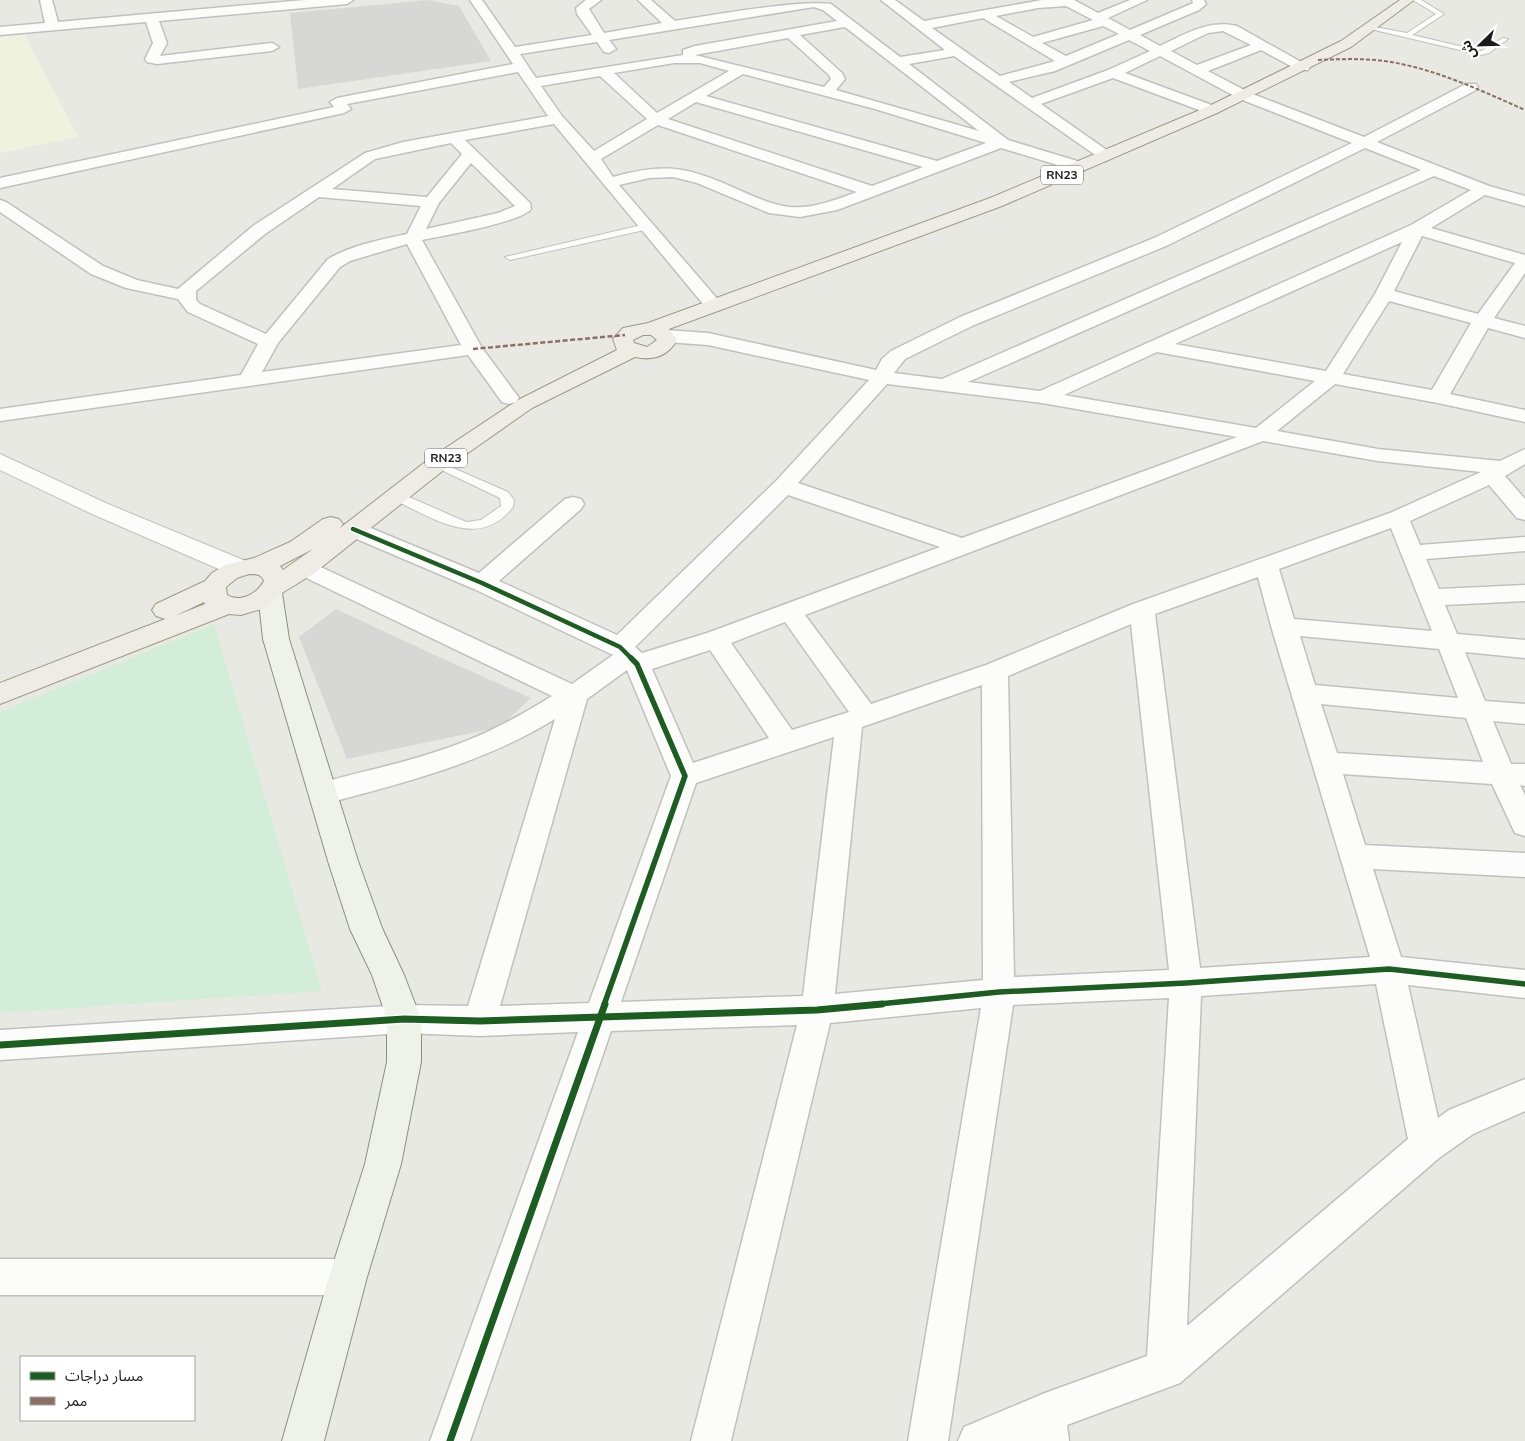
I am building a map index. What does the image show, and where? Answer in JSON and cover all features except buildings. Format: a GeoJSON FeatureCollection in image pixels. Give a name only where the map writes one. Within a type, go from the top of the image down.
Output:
{"type":"FeatureCollection","features":[{"type":"Feature","properties":{"kind":"main road","name":"RN23"},"geometry":{"type":"LineString","coordinates":[[0,694],[233,585],[298,548],[509,398],[627,347],[645,353],[661,337],[688,323],[706,310],[996,202],[1244,96],[1346,44],[1408,0]]}},
{"type":"Feature","properties":{"kind":"main road","name":"RN23"},"geometry":{"type":"LineString","coordinates":[[233,585],[258,601],[304,568],[437,464],[533,400],[627,347]]}},
{"type":"Feature","properties":{"kind":"main road"},"geometry":{"type":"LineString","coordinates":[[276,639],[233,585],[271,571],[276,581],[272,590],[276,639],[366,929],[388,974],[404,1019],[404,1062],[383,1164],[348,1277],[303,1441]]}},
{"type":"Feature","properties":{"kind":"main road","name":"RN23"},"geometry":{"type":"LineString","coordinates":[[0,675],[233,585]]}},
{"type":"Feature","properties":{"kind":"street"},"geometry":{"type":"LineString","coordinates":[[46,0],[52,25]]}},
{"type":"Feature","properties":{"kind":"street"},"geometry":{"type":"LineString","coordinates":[[165,0],[172,15]]}},
{"type":"Feature","properties":{"kind":"street"},"geometry":{"type":"LineString","coordinates":[[0,31],[172,15],[242,4],[347,0]]}},
{"type":"Feature","properties":{"kind":"street"},"geometry":{"type":"LineString","coordinates":[[476,0],[556,119],[592,158],[609,183],[646,227],[706,310]]}},
{"type":"Feature","properties":{"kind":"street"},"geometry":{"type":"LineString","coordinates":[[570,0],[591,2]]}},
{"type":"Feature","properties":{"kind":"street"},"geometry":{"type":"LineString","coordinates":[[644,0],[673,26]]}},
{"type":"Feature","properties":{"kind":"street"},"geometry":{"type":"LineString","coordinates":[[887,0],[956,52],[1106,156]]}},
{"type":"Feature","properties":{"kind":"street"},"geometry":{"type":"LineString","coordinates":[[1030,42],[1102,19],[1141,0]]}},
{"type":"Feature","properties":{"kind":"street"},"geometry":{"type":"LineString","coordinates":[[997,81],[1039,72],[1195,7],[1200,4],[1198,0]]}},
{"type":"Feature","properties":{"kind":"street"},"geometry":{"type":"LineString","coordinates":[[591,2],[582,8],[583,14],[624,68]]}},
{"type":"Feature","properties":{"kind":"street"},"geometry":{"type":"LineString","coordinates":[[920,26],[983,13],[1064,2],[1082,8],[1195,72],[1244,96],[1483,189],[1525,200]]}},
{"type":"Feature","properties":{"kind":"street"},"geometry":{"type":"LineString","coordinates":[[510,52],[815,3],[828,7],[1002,142]]}},
{"type":"Feature","properties":{"kind":"street"},"geometry":{"type":"LineString","coordinates":[[715,5],[752,40]]}},
{"type":"Feature","properties":{"kind":"street"},"geometry":{"type":"LineString","coordinates":[[983,13],[1064,61]]}},
{"type":"Feature","properties":{"kind":"street"},"geometry":{"type":"LineString","coordinates":[[152,17],[160,42],[152,59],[272,47]]}},
{"type":"Feature","properties":{"kind":"street"},"geometry":{"type":"LineString","coordinates":[[685,58],[689,51],[849,23]]}},
{"type":"Feature","properties":{"kind":"street"},"geometry":{"type":"LineString","coordinates":[[1029,104],[1113,73],[1205,30],[1218,27],[1232,29],[1303,67]]}},
{"type":"Feature","properties":{"kind":"street"},"geometry":{"type":"LineString","coordinates":[[790,33],[835,73],[838,79],[826,92]]}},
{"type":"Feature","properties":{"kind":"street"},"geometry":{"type":"LineString","coordinates":[[1195,72],[1262,45]]}},
{"type":"Feature","properties":{"kind":"street"},"geometry":{"type":"LineString","coordinates":[[900,61],[956,52]]}},
{"type":"Feature","properties":{"kind":"street"},"geometry":{"type":"LineString","coordinates":[[533,83],[685,58],[700,59],[852,99],[1081,167]]}},
{"type":"Feature","properties":{"kind":"street"},"geometry":{"type":"LineString","coordinates":[[0,182],[344,109],[337,102],[521,67]]}},
{"type":"Feature","properties":{"kind":"street"},"geometry":{"type":"LineString","coordinates":[[592,158],[742,69]]}},
{"type":"Feature","properties":{"kind":"street"},"geometry":{"type":"LineString","coordinates":[[603,71],[656,120],[871,191]]}},
{"type":"Feature","properties":{"kind":"street"},"geometry":{"type":"LineString","coordinates":[[1113,73],[1212,110]]}},
{"type":"Feature","properties":{"kind":"street"},"geometry":{"type":"LineString","coordinates":[[324,793],[412,770],[462,754],[502,737],[575,696],[628,656],[882,377],[890,363],[898,355],[929,339],[1160,242],[1364,143],[1471,87]]}},
{"type":"Feature","properties":{"kind":"street"},"geometry":{"type":"LineString","coordinates":[[693,97],[941,166]]}},
{"type":"Feature","properties":{"kind":"street"},"geometry":{"type":"LineString","coordinates":[[837,109],[852,99]]}},
{"type":"Feature","properties":{"kind":"street"},"geometry":{"type":"LineString","coordinates":[[269,342],[194,308],[187,301],[188,289],[209,269],[259,230],[370,156],[402,147],[556,119]]}},
{"type":"Feature","properties":{"kind":"street"},"geometry":{"type":"LineString","coordinates":[[807,129],[822,119]]}},
{"type":"Feature","properties":{"kind":"street"},"geometry":{"type":"LineString","coordinates":[[248,381],[269,342],[334,264],[359,251],[503,217],[522,209],[524,206],[454,138]]}},
{"type":"Feature","properties":{"kind":"street"},"geometry":{"type":"LineString","coordinates":[[609,183],[644,174],[672,172],[704,181],[788,212],[811,211],[831,207],[1002,142]]}},
{"type":"Feature","properties":{"kind":"street"},"geometry":{"type":"LineString","coordinates":[[413,239],[431,202],[470,154]]}},
{"type":"Feature","properties":{"kind":"street"},"geometry":{"type":"LineString","coordinates":[[945,384],[1434,170]]}},
{"type":"Feature","properties":{"kind":"street"},"geometry":{"type":"LineString","coordinates":[[1042,397],[1417,229],[1483,189]]}},
{"type":"Feature","properties":{"kind":"street"},"geometry":{"type":"LineString","coordinates":[[316,192],[431,202]]}},
{"type":"Feature","properties":{"kind":"street"},"geometry":{"type":"LineString","coordinates":[[0,205],[97,270],[132,284],[187,296]]}},
{"type":"Feature","properties":{"kind":"street"},"geometry":{"type":"LineString","coordinates":[[1417,229],[1525,261],[1482,321],[1438,397]]}},
{"type":"Feature","properties":{"kind":"street"},"geometry":{"type":"LineString","coordinates":[[354,529],[482,583],[628,656],[716,639],[1258,436],[1331,378],[1384,294],[1417,229]]}},
{"type":"Feature","properties":{"kind":"street"},"geometry":{"type":"LineString","coordinates":[[413,239],[473,349],[509,398]]}},
{"type":"Feature","properties":{"kind":"street"},"geometry":{"type":"LineString","coordinates":[[1384,294],[1525,332]]}},
{"type":"Feature","properties":{"kind":"street"},"geometry":{"type":"LineString","coordinates":[[661,337],[735,346],[882,377],[1042,397],[1258,436],[1378,455],[1496,472],[1525,466]]}},
{"type":"Feature","properties":{"kind":"street"},"geometry":{"type":"LineString","coordinates":[[1153,346],[1438,397],[1525,416]]}},
{"type":"Feature","properties":{"kind":"street"},"geometry":{"type":"LineString","coordinates":[[0,415],[473,349]]}},
{"type":"Feature","properties":{"kind":"street"},"geometry":{"type":"LineString","coordinates":[[685,776],[858,719],[995,671],[1142,610],[1398,518],[1496,472],[1525,455]]}},
{"type":"Feature","properties":{"kind":"street"},"geometry":{"type":"LineString","coordinates":[[0,461],[100,509],[194,550],[233,585]]}},
{"type":"Feature","properties":{"kind":"street"},"geometry":{"type":"LineString","coordinates":[[1496,472],[1525,513]]}},
{"type":"Feature","properties":{"kind":"street"},"geometry":{"type":"LineString","coordinates":[[784,486],[964,547]]}},
{"type":"Feature","properties":{"kind":"street"},"geometry":{"type":"LineString","coordinates":[[482,583],[573,504]]}},
{"type":"Feature","properties":{"kind":"street"},"geometry":{"type":"LineString","coordinates":[[1398,518],[1476,709],[1513,774],[1525,825]]}},
{"type":"Feature","properties":{"kind":"street"},"geometry":{"type":"LineString","coordinates":[[1412,553],[1525,544]]}},
{"type":"Feature","properties":{"kind":"street"},"geometry":{"type":"LineString","coordinates":[[1266,566],[1389,969],[1427,1146]]}},
{"type":"Feature","properties":{"kind":"street"},"geometry":{"type":"LineString","coordinates":[[304,568],[575,696]]}},
{"type":"Feature","properties":{"kind":"street"},"geometry":{"type":"LineString","coordinates":[[1430,598],[1525,593]]}},
{"type":"Feature","properties":{"kind":"street"},"geometry":{"type":"LineString","coordinates":[[1142,610],[1186,983],[1166,1369]]}},
{"type":"Feature","properties":{"kind":"street"},"geometry":{"type":"LineString","coordinates":[[710,1441],[817,1010],[858,719],[790,612]]}},
{"type":"Feature","properties":{"kind":"street"},"geometry":{"type":"LineString","coordinates":[[1283,626],[1449,644],[1525,649]]}},
{"type":"Feature","properties":{"kind":"street"},"geometry":{"type":"LineString","coordinates":[[716,639],[786,743]]}},
{"type":"Feature","properties":{"kind":"street"},"geometry":{"type":"LineString","coordinates":[[450,1441],[685,776],[628,656]]}},
{"type":"Feature","properties":{"kind":"street"},"geometry":{"type":"LineString","coordinates":[[928,1441],[999,992],[995,671]]}},
{"type":"Feature","properties":{"kind":"street"},"geometry":{"type":"LineString","coordinates":[[1304,693],[1525,714]]}},
{"type":"Feature","properties":{"kind":"street"},"geometry":{"type":"LineString","coordinates":[[480,1021],[575,696]]}},
{"type":"Feature","properties":{"kind":"street"},"geometry":{"type":"LineString","coordinates":[[1325,763],[1513,774]]}},
{"type":"Feature","properties":{"kind":"street"},"geometry":{"type":"LineString","coordinates":[[1354,856],[1525,865]]}},
{"type":"Feature","properties":{"kind":"street"},"geometry":{"type":"LineString","coordinates":[[0,1045],[404,1019],[480,1021],[817,1010],[999,992],[1186,983],[1389,969],[1525,984]]}},
{"type":"Feature","properties":{"kind":"street"},"geometry":{"type":"LineString","coordinates":[[978,1441],[1047,1427],[1166,1369],[1427,1146],[1461,1122],[1525,1096]]}},
{"type":"Feature","properties":{"kind":"street"},"geometry":{"type":"LineString","coordinates":[[0,1277],[348,1277]]}},
{"type":"Feature","properties":{"kind":"lane"},"geometry":{"type":"LineString","coordinates":[[1402,35],[1412,34],[1441,14],[1416,0]]}},
{"type":"Feature","properties":{"kind":"lane"},"geometry":{"type":"LineString","coordinates":[[1369,28],[1480,53],[1487,52],[1504,39]]}},
{"type":"Feature","properties":{"kind":"lane"},"geometry":{"type":"LineString","coordinates":[[510,257],[646,227]]}},
{"type":"Feature","properties":{"kind":"lane"},"geometry":{"type":"LineString","coordinates":[[396,496],[459,526],[470,528],[481,526],[507,507],[508,500],[504,495],[437,464]]}},
{"type":"Feature","properties":{"kind":"shaded area"},"geometry":{"type":"Polygon","coordinates":[[[428,0],[459,6],[491,61],[298,89],[290,13],[428,0]]]}},
{"type":"Feature","properties":{"kind":"shaded area"},"geometry":{"type":"Polygon","coordinates":[[[24,34],[78,137],[0,153],[0,37],[24,34]]]}},
{"type":"Feature","properties":{"kind":"shaded area"},"geometry":{"type":"Polygon","coordinates":[[[336,609],[531,698],[500,727],[347,759],[299,637],[336,609]]]}},
{"type":"Feature","properties":{"kind":"shaded area"},"geometry":{"type":"Polygon","coordinates":[[[214,624],[322,991],[0,1013],[0,712],[214,624]]]}},
{"type":"Feature","properties":{"kind":"marked path"},"geometry":{"type":"LineString","coordinates":[[1318,60],[1373,60],[1425,70],[1525,110]]}},
{"type":"Feature","properties":{"kind":"marked path"},"geometry":{"type":"LineString","coordinates":[[473,349],[625,335]]}},
{"type":"Feature","properties":{"kind":"cycle path"},"geometry":{"type":"LineString","coordinates":[[353,529],[482,583],[620,647],[637,664],[685,776],[450,1441]]}},
{"type":"Feature","properties":{"kind":"cycle path"},"geometry":{"type":"LineString","coordinates":[[0,1045],[404,1019],[480,1021],[817,1010],[999,992],[1186,983],[1389,969],[1525,984]]}}]}
